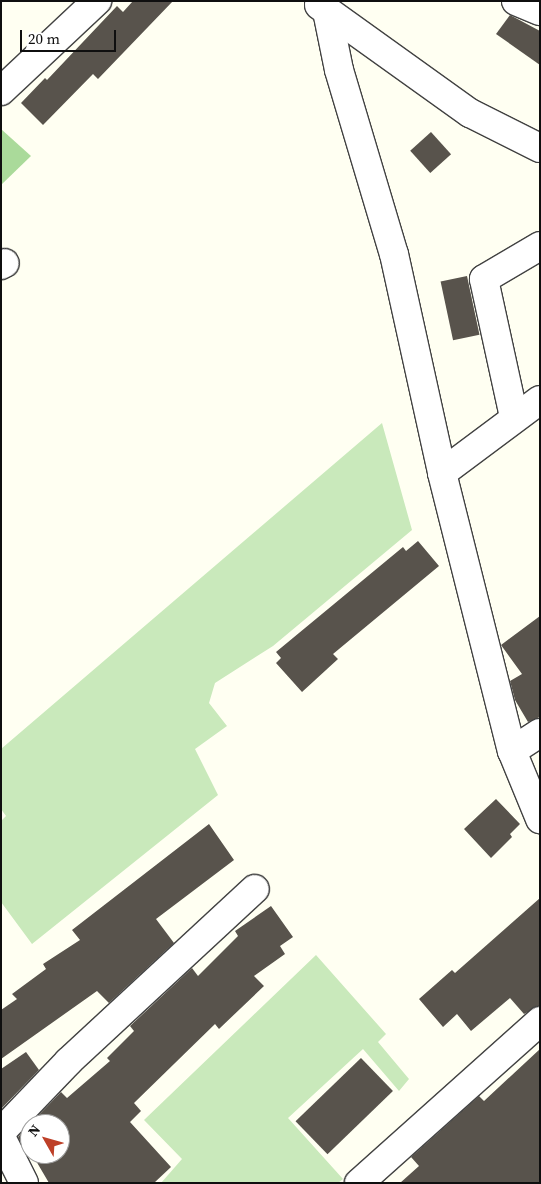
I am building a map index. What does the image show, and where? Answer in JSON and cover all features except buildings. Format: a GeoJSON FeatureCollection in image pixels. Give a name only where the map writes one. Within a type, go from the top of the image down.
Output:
{"type":"FeatureCollection","features":[{"type":"Feature","properties":{"kind":"street"},"geometry":{"type":"LineString","coordinates":[[1,90],[97,1]]}},
{"type":"Feature","properties":{"kind":"street"},"geometry":{"type":"LineString","coordinates":[[516,1],[540,12]]}},
{"type":"Feature","properties":{"kind":"street"},"geometry":{"type":"LineString","coordinates":[[321,6],[470,113],[540,148]]}},
{"type":"Feature","properties":{"kind":"street"},"geometry":{"type":"LineString","coordinates":[[321,6],[394,254],[442,473],[512,751],[540,819]]}},
{"type":"Feature","properties":{"kind":"street"},"geometry":{"type":"LineString","coordinates":[[514,418],[484,279],[540,246]]}},
{"type":"Feature","properties":{"kind":"street"},"geometry":{"type":"LineString","coordinates":[[442,473],[540,400]]}},
{"type":"Feature","properties":{"kind":"street"},"geometry":{"type":"LineString","coordinates":[[512,751],[540,733]]}},
{"type":"Feature","properties":{"kind":"street"},"geometry":{"type":"LineString","coordinates":[[1,1132],[69,1061],[254,890]]}},
{"type":"Feature","properties":{"kind":"street"},"geometry":{"type":"LineString","coordinates":[[358,1183],[540,1021]]}},
{"type":"Feature","properties":{"kind":"street"},"geometry":{"type":"LineString","coordinates":[[1,1137],[24,1183]]}},
{"type":"Feature","properties":{"kind":"green space"},"geometry":{"type":"Polygon","coordinates":[[[1,129],[31,156],[1,185],[1,129]]]}},
{"type":"Feature","properties":{"kind":"green space"},"geometry":{"type":"Polygon","coordinates":[[[382,423],[412,530],[273,646],[215,683],[209,703],[227,726],[195,749],[218,795],[32,944],[1,902],[1,821],[6,816],[1,809],[1,749],[382,423]]]}},
{"type":"Feature","properties":{"kind":"green space"},"geometry":{"type":"Polygon","coordinates":[[[316,955],[386,1034],[378,1042],[409,1079],[399,1091],[363,1049],[288,1118],[343,1179],[338,1183],[161,1183],[182,1159],[144,1120],[316,955]]]}}]}
